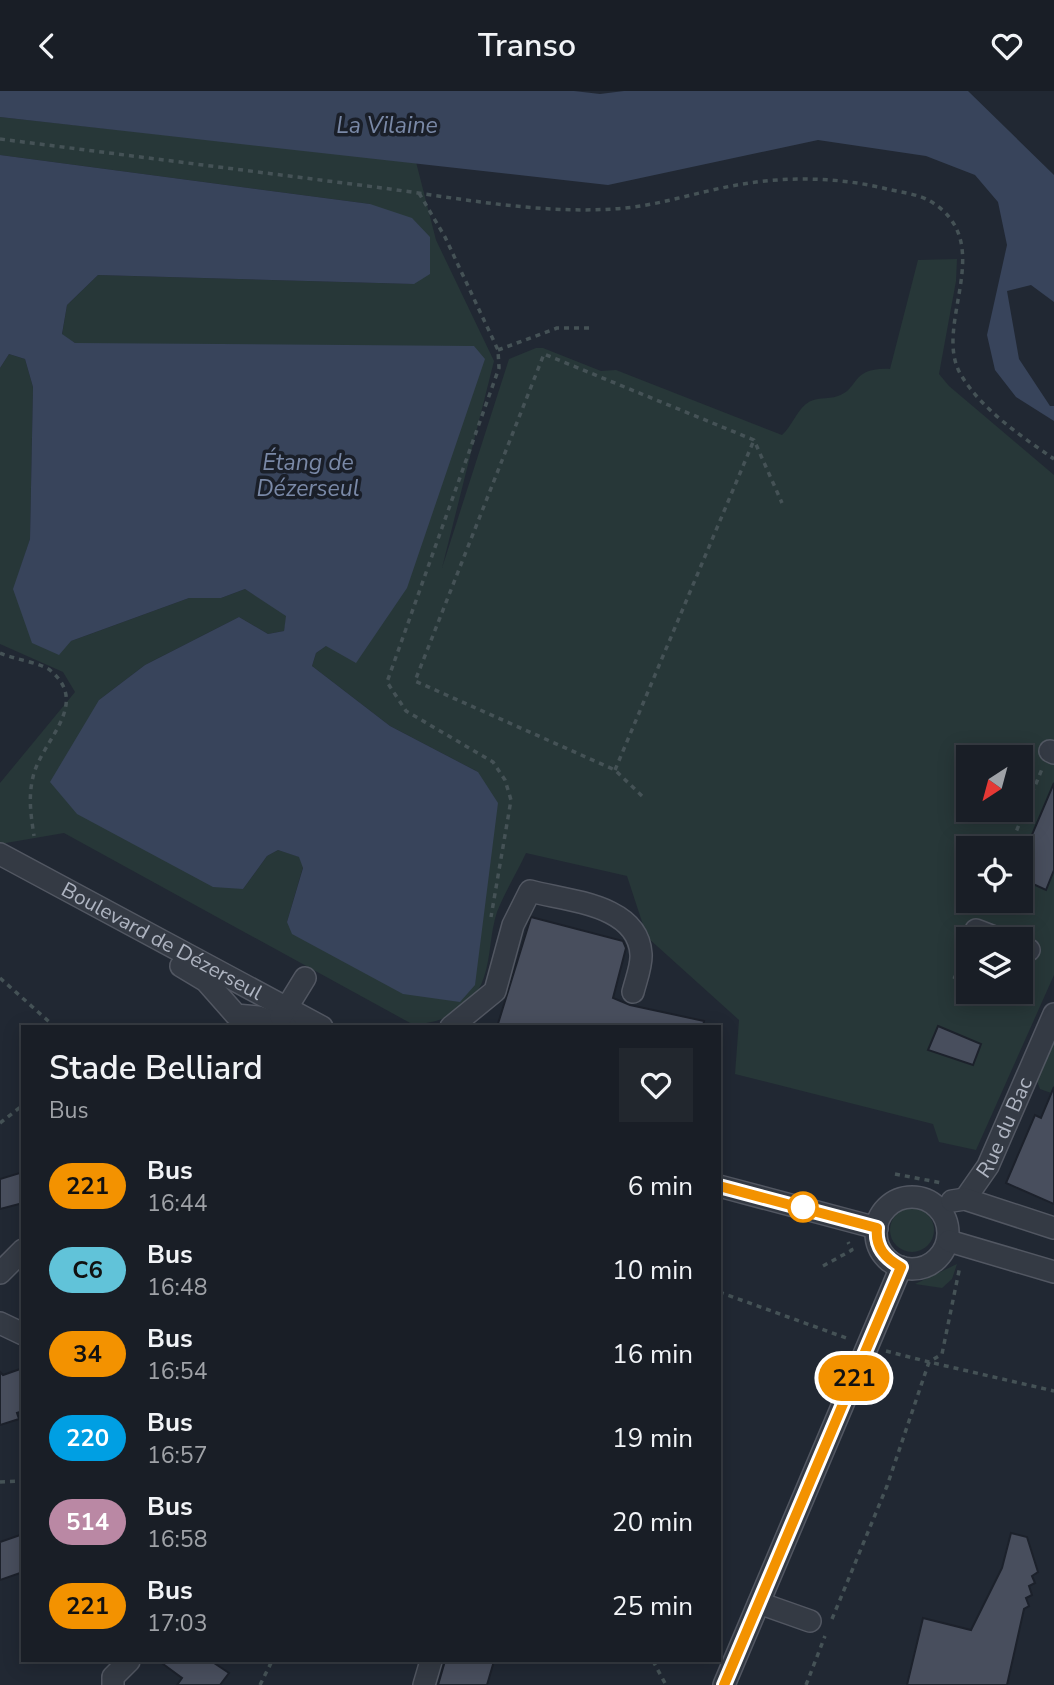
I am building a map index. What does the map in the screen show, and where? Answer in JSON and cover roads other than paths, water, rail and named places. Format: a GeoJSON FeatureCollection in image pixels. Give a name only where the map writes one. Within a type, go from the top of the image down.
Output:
{"type":"FeatureCollection","features":[{"type":"Feature","properties":{"kind":"street","name":"Boulevard de Dézerseul"},"geometry":{"type":"LineString","coordinates":[[0,854],[206,981],[233,1021],[281,1021],[308,1025]]}},
{"type":"Feature","properties":{"kind":"street","name":"Boulevard de Dézerseul"},"geometry":{"type":"LineString","coordinates":[[0,854],[281,1021]]}},
{"type":"Feature","properties":{"kind":"street"},"geometry":{"type":"LineString","coordinates":[[453,1025],[495,991],[513,925],[530,891],[603,910],[624,919],[637,935],[642,955],[633,992]]}},
{"type":"Feature","properties":{"kind":"street"},"geometry":{"type":"LineString","coordinates":[[281,1021],[305,978]]}},
{"type":"Feature","properties":{"kind":"street","name":"Rue du Bac"},"geometry":{"type":"LineString","coordinates":[[965,1199],[988,1166],[1054,1014]]}},
{"type":"Feature","properties":{"kind":"street"},"geometry":{"type":"LineString","coordinates":[[721,1187],[877,1228]]}},
{"type":"Feature","properties":{"kind":"street"},"geometry":{"type":"LineString","coordinates":[[902,1199],[925,1199],[937,1207],[945,1217],[949,1241],[943,1253],[924,1268],[901,1267],[888,1260],[880,1249],[877,1228],[883,1212],[902,1199]]}},
{"type":"Feature","properties":{"kind":"street"},"geometry":{"type":"LineString","coordinates":[[937,1207],[965,1199],[1054,1228]]}},
{"type":"Feature","properties":{"kind":"street"},"geometry":{"type":"LineString","coordinates":[[949,1241],[1054,1272]]}},
{"type":"Feature","properties":{"kind":"street"},"geometry":{"type":"LineString","coordinates":[[0,1273],[21,1252]]}},
{"type":"Feature","properties":{"kind":"street"},"geometry":{"type":"LineString","coordinates":[[724,1685],[901,1267]]}},
{"type":"Feature","properties":{"kind":"street"},"geometry":{"type":"LineString","coordinates":[[0,1323],[21,1333]]}},
{"type":"Feature","properties":{"kind":"street"},"geometry":{"type":"LineString","coordinates":[[759,1602],[822,1625]]}},
{"type":"Feature","properties":{"kind":"street"},"geometry":{"type":"LineString","coordinates":[[113,1681],[128,1662]]}},
{"type":"Feature","properties":{"kind":"street"},"geometry":{"type":"LineString","coordinates":[[424,1685],[431,1662]]}},
{"type":"Feature","properties":{"kind":"water","name":"La Vilaine"},"geometry":{"type":"Polygon","coordinates":[[[0,91],[574,91],[600,94],[624,91],[968,91],[1054,175],[1054,302],[1031,285],[1007,291],[1019,359],[1050,406],[1054,406],[1054,421],[1016,397],[995,370],[987,335],[1007,245],[998,202],[975,175],[926,156],[818,140],[608,185],[0,117],[0,91]]]}},
{"type":"Feature","properties":{"kind":"water","name":"Étang de Dézerseul"},"geometry":{"type":"Polygon","coordinates":[[[0,155],[370,204],[412,218],[430,237],[430,274],[414,284],[98,275],[67,305],[62,334],[75,343],[474,346],[485,359],[407,588],[356,663],[326,646],[316,653],[312,666],[390,726],[478,772],[498,803],[475,985],[460,1002],[403,994],[292,934],[287,922],[303,868],[299,857],[278,850],[267,856],[243,889],[213,887],[77,814],[50,782],[99,700],[145,665],[239,617],[268,634],[284,631],[286,616],[245,589],[221,598],[189,598],[71,641],[59,655],[32,643],[13,589],[30,539],[33,387],[25,359],[9,354],[0,368],[0,155]]]}}]}
